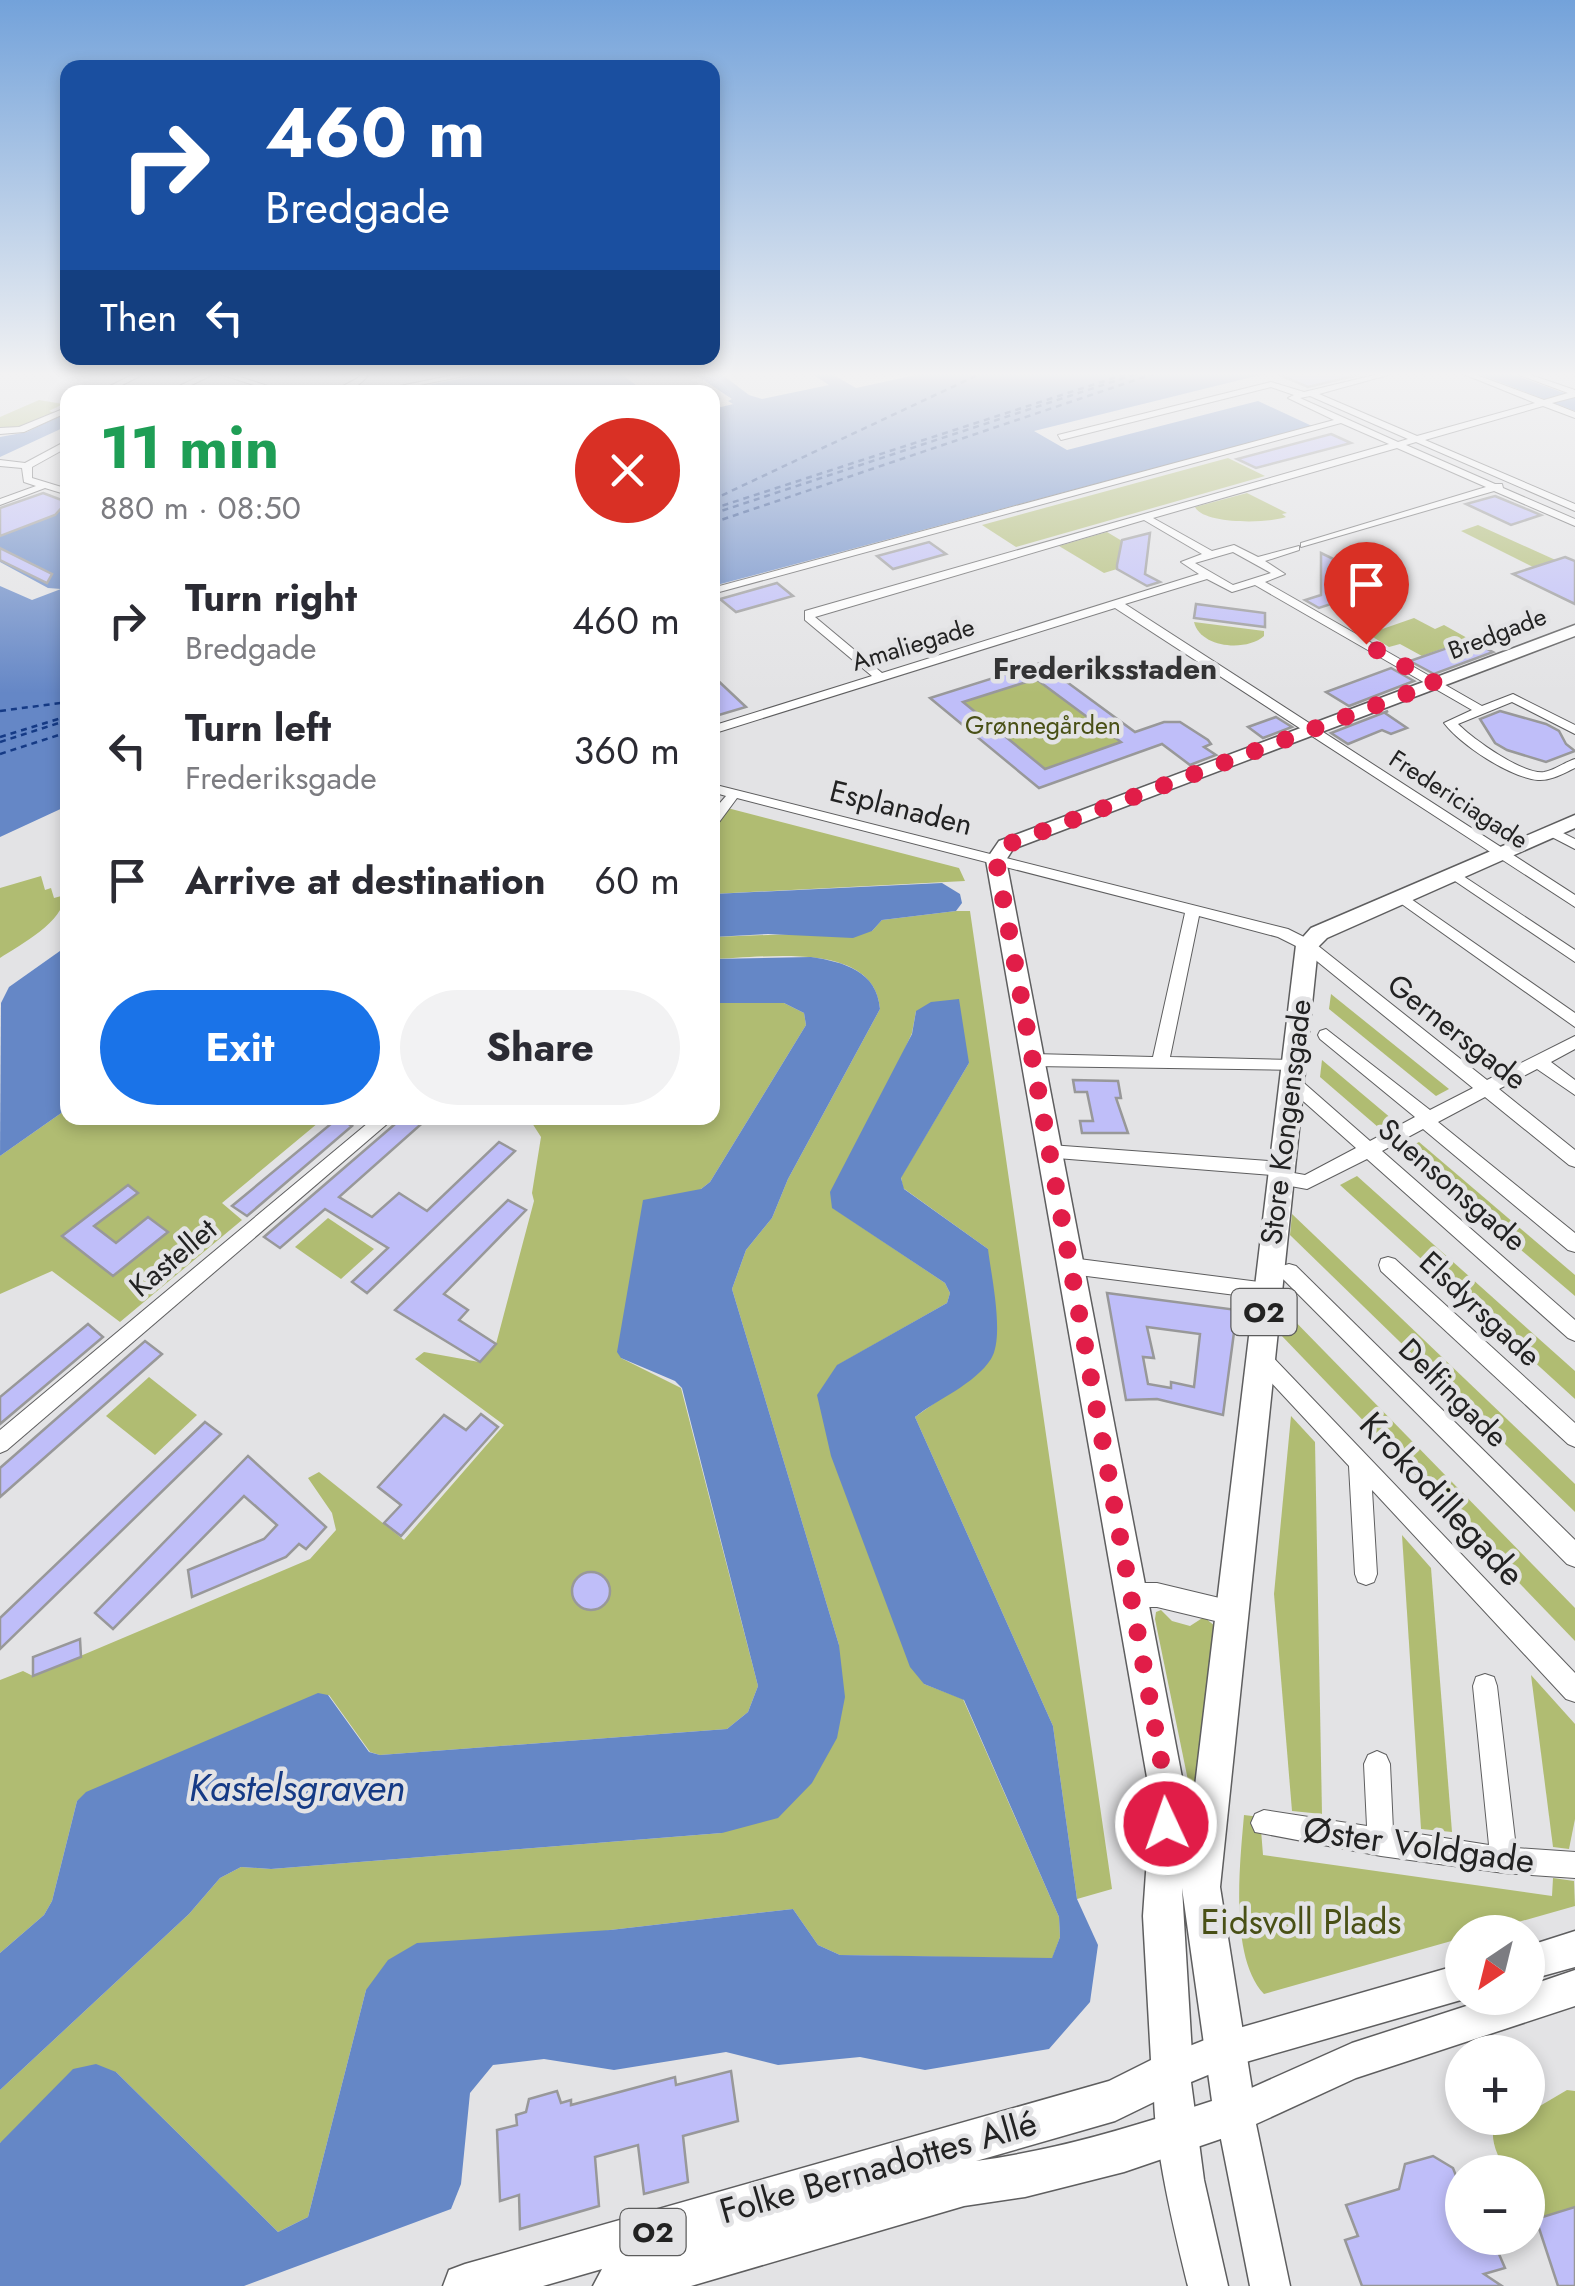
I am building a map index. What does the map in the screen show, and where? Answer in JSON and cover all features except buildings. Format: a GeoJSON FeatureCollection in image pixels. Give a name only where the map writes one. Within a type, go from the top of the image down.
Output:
{"type":"FeatureCollection","features":[{"type":"Feature","properties":{"kind":"main road","name":"Bredgade"},"geometry":{"type":"LineString","coordinates":[[996,860],[1006,845],[1575,630]]}},
{"type":"Feature","properties":{"kind":"main road"},"geometry":{"type":"LineString","coordinates":[[1307,945],[1318,933],[1575,821]]}},
{"type":"Feature","properties":{"kind":"main road","name":"O2"},"geometry":{"type":"LineString","coordinates":[[996,860],[1167,1793],[1202,1892],[1235,2114],[1177,2136]]}},
{"type":"Feature","properties":{"kind":"main road","name":"Store Kongensgade"},"geometry":{"type":"LineString","coordinates":[[1202,1892],[1259,1356],[1278,1282],[1280,1174],[1307,945]]}},
{"type":"Feature","properties":{"kind":"main road","name":"O2"},"geometry":{"type":"LineString","coordinates":[[1167,1793],[1162,1916],[1172,2072]]}},
{"type":"Feature","properties":{"kind":"main road","name":"Folke Bernadottes Allé"},"geometry":{"type":"LineString","coordinates":[[465,2286],[1115,2100],[1172,2072]]}},
{"type":"Feature","properties":{"kind":"main road","name":"Folke Bernadottes Allé"},"geometry":{"type":"LineString","coordinates":[[615,2286],[964,2184],[1025,2176],[1177,2136]]}},
{"type":"Feature","properties":{"kind":"street"},"geometry":{"type":"LineString","coordinates":[[0,493],[27,480],[60,491]]}},
{"type":"Feature","properties":{"kind":"street"},"geometry":{"type":"LineString","coordinates":[[720,589],[1122,480]]}},
{"type":"Feature","properties":{"kind":"street"},"geometry":{"type":"LineString","coordinates":[[880,677],[810,618],[809,613],[1271,480]]}},
{"type":"Feature","properties":{"kind":"street"},"geometry":{"type":"LineString","coordinates":[[1478,480],[1575,523]]}},
{"type":"Feature","properties":{"kind":"street"},"geometry":{"type":"LineString","coordinates":[[1511,480],[1573,504]]}},
{"type":"Feature","properties":{"kind":"street"},"geometry":{"type":"LineString","coordinates":[[1256,560],[1514,481]]}},
{"type":"Feature","properties":{"kind":"street"},"geometry":{"type":"LineString","coordinates":[[0,502],[41,487]]}},
{"type":"Feature","properties":{"kind":"street"},"geometry":{"type":"LineString","coordinates":[[1142,516],[1211,555]]}},
{"type":"Feature","properties":{"kind":"street"},"geometry":{"type":"LineString","coordinates":[[1234,548],[1256,560],[1280,574],[1232,589],[1186,562],[1234,548]]}},
{"type":"Feature","properties":{"kind":"street","name":"Amaliegade"},"geometry":{"type":"LineString","coordinates":[[720,727],[1208,575]]}},
{"type":"Feature","properties":{"kind":"street"},"geometry":{"type":"LineString","coordinates":[[1256,581],[1479,709]]}},
{"type":"Feature","properties":{"kind":"street","name":"Fredericiagade"},"geometry":{"type":"LineString","coordinates":[[1122,602],[1575,902]]}},
{"type":"Feature","properties":{"kind":"street"},"geometry":{"type":"LineString","coordinates":[[1574,729],[1517,699],[1503,699],[1454,719],[1450,725],[1502,759],[1539,776],[1574,764]]}},
{"type":"Feature","properties":{"kind":"street","name":"Esplanaden"},"geometry":{"type":"LineString","coordinates":[[720,790],[1283,933],[1307,945]]}},
{"type":"Feature","properties":{"kind":"street"},"geometry":{"type":"LineString","coordinates":[[720,812],[734,794]]}},
{"type":"Feature","properties":{"kind":"street"},"geometry":{"type":"LineString","coordinates":[[1553,832],[1575,845]]}},
{"type":"Feature","properties":{"kind":"street"},"geometry":{"type":"LineString","coordinates":[[1454,874],[1575,957]]}},
{"type":"Feature","properties":{"kind":"street"},"geometry":{"type":"LineString","coordinates":[[1401,897],[1575,1021]]}},
{"type":"Feature","properties":{"kind":"street"},"geometry":{"type":"LineString","coordinates":[[1160,1063],[1194,910]]}},
{"type":"Feature","properties":{"kind":"street","name":"Gernersgade"},"geometry":{"type":"LineString","coordinates":[[1307,945],[1575,1160]]}},
{"type":"Feature","properties":{"kind":"street"},"geometry":{"type":"LineString","coordinates":[[1326,1035],[1575,1244]]}},
{"type":"Feature","properties":{"kind":"street"},"geometry":{"type":"LineString","coordinates":[[1050,1152],[1280,1174],[1307,1182],[1575,1042]]}},
{"type":"Feature","properties":{"kind":"street"},"geometry":{"type":"LineString","coordinates":[[1033,1060],[1160,1063],[1292,1074]]}},
{"type":"Feature","properties":{"kind":"street"},"geometry":{"type":"LineString","coordinates":[[1539,1062],[1575,1089]]}},
{"type":"Feature","properties":{"kind":"street","name":"Suensonsgade"},"geometry":{"type":"LineString","coordinates":[[1292,1074],[1368,1151],[1575,1332]]}},
{"type":"Feature","properties":{"kind":"street","name":"Kastellet"},"geometry":{"type":"LineString","coordinates":[[0,1444],[377,1125]]}},
{"type":"Feature","properties":{"kind":"street","name":"Elsdyrsgade"},"geometry":{"type":"LineString","coordinates":[[1388,1265],[1575,1437]]}},
{"type":"Feature","properties":{"kind":"street"},"geometry":{"type":"LineString","coordinates":[[1070,1266],[1278,1282]]}},
{"type":"Feature","properties":{"kind":"street","name":"Delfingade"},"geometry":{"type":"LineString","coordinates":[[1278,1282],[1575,1556]]}},
{"type":"Feature","properties":{"kind":"street","name":"Krokodillegade"},"geometry":{"type":"LineString","coordinates":[[1259,1356],[1575,1690]]}},
{"type":"Feature","properties":{"kind":"street"},"geometry":{"type":"LineString","coordinates":[[1358,1461],[1366,1574]]}},
{"type":"Feature","properties":{"kind":"street"},"geometry":{"type":"LineString","coordinates":[[1132,1595],[1157,1596],[1232,1613]]}},
{"type":"Feature","properties":{"kind":"street"},"geometry":{"type":"LineString","coordinates":[[1485,1686],[1504,1860]]}},
{"type":"Feature","properties":{"kind":"street"},"geometry":{"type":"LineString","coordinates":[[1377,1764],[1381,1843]]}},
{"type":"Feature","properties":{"kind":"street","name":"Øster Voldgade"},"geometry":{"type":"LineString","coordinates":[[1264,1823],[1381,1843],[1575,1866]]}},
{"type":"Feature","properties":{"kind":"street"},"geometry":{"type":"LineString","coordinates":[[1545,1958],[1575,1949]]}},
{"type":"Feature","properties":{"kind":"street"},"geometry":{"type":"LineString","coordinates":[[1208,2286],[1189,2211],[1172,2072],[1225,2050],[1445,1987]]}},
{"type":"Feature","properties":{"kind":"street"},"geometry":{"type":"LineString","coordinates":[[1270,2286],[1235,2114],[1352,2060],[1575,1988]]}},
{"type":"Feature","properties":{"kind":"green space"},"geometry":{"type":"Polygon","coordinates":[[[1148,480],[1252,480],[1016,547],[982,525],[1148,480]]]}},
{"type":"Feature","properties":{"kind":"green space"},"geometry":{"type":"Polygon","coordinates":[[[1247,493],[1287,513],[1282,514],[1286,517],[1222,519],[1200,513],[1195,507],[1247,493]]]}},
{"type":"Feature","properties":{"kind":"green space"},"geometry":{"type":"Polygon","coordinates":[[[1478,525],[1571,567],[1549,575],[1461,531],[1478,525]]]}},
{"type":"Feature","properties":{"kind":"green space"},"geometry":{"type":"Polygon","coordinates":[[[1107,532],[1122,541],[1117,569],[1104,573],[1059,546],[1107,532]]]}},
{"type":"Feature","properties":{"kind":"green space"},"geometry":{"type":"Polygon","coordinates":[[[1414,618],[1435,629],[1444,625],[1469,639],[1422,656],[1400,644],[1389,647],[1368,634],[1414,618]]]}},
{"type":"Feature","properties":{"kind":"green space"},"geometry":{"type":"Polygon","coordinates":[[[1194,622],[1264,631],[1264,636],[1246,644],[1224,645],[1205,637],[1194,622]]]}},
{"type":"Feature","properties":{"kind":"green space","name":"Grønnegården"},"geometry":{"type":"Polygon","coordinates":[[[1036,679],[1121,742],[1045,769],[963,702],[1036,679]]]}},
{"type":"Feature","properties":{"kind":"green space"},"geometry":{"type":"Polygon","coordinates":[[[720,806],[959,868],[965,881],[720,894],[720,806]]]}},
{"type":"Feature","properties":{"kind":"green space"},"geometry":{"type":"Polygon","coordinates":[[[41,876],[45,890],[51,888],[54,898],[60,896],[60,909],[40,932],[0,958],[0,888],[41,876]]]}},
{"type":"Feature","properties":{"kind":"green space"},"geometry":{"type":"Polygon","coordinates":[[[970,911],[1112,1889],[1077,1899],[1053,1726],[915,1417],[978,1372],[988,1249],[903,1188],[901,1177],[969,1063],[916,1011],[912,1033],[833,1208],[945,1283],[950,1293],[947,1303],[838,1365],[924,1684],[963,1699],[1059,1917],[1060,1937],[1052,1959],[840,1955],[818,1945],[793,1909],[610,1930],[366,1990],[308,2217],[278,2232],[116,2072],[0,2143],[0,2090],[189,1914],[220,1878],[241,1867],[271,1869],[722,1833],[839,1645],[732,1289],[746,1250],[772,1218],[788,1179],[880,1009],[873,987],[859,972],[838,962],[786,956],[720,959],[720,937],[872,931],[882,920],[970,911]]]}},
{"type":"Feature","properties":{"kind":"green space"},"geometry":{"type":"Polygon","coordinates":[[[1331,994],[1449,1089],[1436,1096],[1329,1009],[1331,994]]]}},
{"type":"Feature","properties":{"kind":"green space"},"geometry":{"type":"Polygon","coordinates":[[[720,1003],[784,1003],[804,1013],[806,1025],[710,1182],[701,1189],[621,1358],[681,1388],[758,1686],[748,1712],[727,1729],[380,1755],[370,1752],[329,1695],[77,1801],[52,1901],[44,1915],[0,1953],[0,1680],[23,1671],[33,1676],[310,1559],[336,1530],[332,1513],[308,1478],[319,1472],[404,1540],[504,1425],[415,1359],[424,1352],[479,1362],[496,1344],[534,1201],[541,1137],[533,1125],[720,1125],[720,1003]]]}},
{"type":"Feature","properties":{"kind":"green space"},"geometry":{"type":"Polygon","coordinates":[[[1322,1060],[1392,1119],[1378,1127],[1320,1077],[1322,1060]]]}},
{"type":"Feature","properties":{"kind":"green space"},"geometry":{"type":"Polygon","coordinates":[[[60,1114],[60,1125],[316,1125],[222,1203],[242,1220],[120,1322],[52,1271],[0,1294],[0,1156],[60,1114]]]}},
{"type":"Feature","properties":{"kind":"green space"},"geometry":{"type":"Polygon","coordinates":[[[1419,1142],[1575,1275],[1575,1296],[1404,1150],[1419,1142]]]}},
{"type":"Feature","properties":{"kind":"green space"},"geometry":{"type":"Polygon","coordinates":[[[1357,1176],[1575,1371],[1575,1399],[1340,1185],[1357,1176]]]}},
{"type":"Feature","properties":{"kind":"green space"},"geometry":{"type":"Polygon","coordinates":[[[1292,1214],[1575,1484],[1575,1512],[1290,1235],[1292,1214]]]}},
{"type":"Feature","properties":{"kind":"green space"},"geometry":{"type":"Polygon","coordinates":[[[328,1218],[374,1249],[341,1279],[295,1247],[328,1218]]]}},
{"type":"Feature","properties":{"kind":"green space"},"geometry":{"type":"Polygon","coordinates":[[[1283,1309],[1575,1608],[1575,1641],[1280,1334],[1283,1309]]]}},
{"type":"Feature","properties":{"kind":"green space"},"geometry":{"type":"Polygon","coordinates":[[[149,1377],[197,1415],[155,1455],[106,1416],[149,1377]]]}},
{"type":"Feature","properties":{"kind":"green space"},"geometry":{"type":"Polygon","coordinates":[[[1291,1416],[1315,1442],[1322,1814],[1292,1811],[1274,1594],[1291,1416]]]}},
{"type":"Feature","properties":{"kind":"green space"},"geometry":{"type":"Polygon","coordinates":[[[1402,1535],[1431,1568],[1452,1832],[1421,1829],[1402,1535]]]}},
{"type":"Feature","properties":{"kind":"green space"},"geometry":{"type":"Polygon","coordinates":[[[1161,1610],[1172,1621],[1190,1626],[1204,1617],[1216,1627],[1196,1799],[1191,1795],[1155,1619],[1156,1612],[1161,1610]]]}},
{"type":"Feature","properties":{"kind":"green space"},"geometry":{"type":"Polygon","coordinates":[[[1531,1675],[1575,1724],[1575,1819],[1569,1849],[1553,1847],[1531,1675]]]}},
{"type":"Feature","properties":{"kind":"green space","name":"Eidsvoll Plads"},"geometry":{"type":"Polygon","coordinates":[[[1244,1815],[1260,1817],[1263,1855],[1552,1896],[1553,1878],[1574,1881],[1575,1906],[1543,1915],[1445,1915],[1445,1943],[1264,1994],[1246,1957],[1239,1883],[1244,1815]]]}},
{"type":"Feature","properties":{"kind":"green space"},"geometry":{"type":"Polygon","coordinates":[[[1567,2090],[1575,2091],[1575,2207],[1545,2216],[1545,2155],[1498,2155],[1493,2135],[1545,2135],[1545,2103],[1567,2090]]]}},
{"type":"Feature","properties":{"kind":"water"},"geometry":{"type":"Polygon","coordinates":[[[720,480],[1111,480],[720,584],[720,480]]]}},
{"type":"Feature","properties":{"kind":"water"},"geometry":{"type":"Polygon","coordinates":[[[60,508],[60,589],[48,588],[0,562],[0,532],[60,508]]]}},
{"type":"Feature","properties":{"kind":"water"},"geometry":{"type":"Polygon","coordinates":[[[0,586],[32,600],[60,589],[60,809],[0,837],[0,586]]]}},
{"type":"Feature","properties":{"kind":"water"},"geometry":{"type":"Polygon","coordinates":[[[942,883],[960,894],[962,903],[956,911],[882,920],[872,931],[853,938],[768,934],[720,937],[720,894],[942,883]]]}},
{"type":"Feature","properties":{"kind":"water"},"geometry":{"type":"Polygon","coordinates":[[[60,951],[60,1114],[0,1156],[1,1003],[9,987],[60,951]]]}},
{"type":"Feature","properties":{"kind":"water","name":"Kastelsgraven"},"geometry":{"type":"Polygon","coordinates":[[[811,957],[835,962],[866,977],[878,996],[880,1009],[788,1179],[772,1218],[746,1250],[732,1289],[839,1645],[845,1697],[837,1738],[812,1783],[778,1818],[722,1833],[271,1869],[241,1867],[220,1878],[189,1914],[0,2090],[0,1953],[44,1915],[52,1901],[77,1801],[86,1792],[318,1693],[328,1695],[369,1752],[380,1755],[727,1729],[748,1712],[758,1686],[682,1388],[675,1381],[621,1358],[617,1352],[643,1200],[701,1189],[710,1182],[806,1025],[804,1013],[784,1003],[720,1003],[720,959],[811,957]]]}},
{"type":"Feature","properties":{"kind":"water"},"geometry":{"type":"Polygon","coordinates":[[[959,999],[969,1063],[901,1178],[904,1189],[988,1249],[997,1336],[991,1359],[984,1368],[915,1417],[1053,1726],[1077,1899],[1098,1945],[1090,2002],[1049,2049],[925,2070],[860,2057],[778,2065],[726,2052],[614,2070],[544,2059],[493,2065],[470,2093],[461,2184],[451,2209],[244,2286],[0,2286],[0,2143],[73,2069],[96,2064],[116,2072],[278,2232],[308,2217],[366,1990],[388,1960],[417,1943],[610,1930],[793,1909],[818,1945],[840,1955],[1052,1958],[1060,1937],[1059,1917],[964,1700],[924,1684],[910,1667],[831,1456],[817,1395],[837,1365],[947,1303],[950,1293],[945,1283],[832,1208],[830,1192],[912,1034],[916,1011],[931,1002],[959,999]]]}},
{"type":"Feature","properties":{"kind":"ferry route"},"geometry":{"type":"LineString","coordinates":[[720,496],[755,480]]}},
{"type":"Feature","properties":{"kind":"ferry route"},"geometry":{"type":"LineString","coordinates":[[720,506],[802,480]]}},
{"type":"Feature","properties":{"kind":"ferry route"},"geometry":{"type":"LineString","coordinates":[[720,511],[816,480]]}},
{"type":"Feature","properties":{"kind":"ferry route"},"geometry":{"type":"LineString","coordinates":[[720,520],[840,480]]}},
{"type":"Feature","properties":{"kind":"ferry route"},"geometry":{"type":"LineString","coordinates":[[0,711],[60,703]]}},
{"type":"Feature","properties":{"kind":"ferry route"},"geometry":{"type":"LineString","coordinates":[[0,737],[60,718]]}},
{"type":"Feature","properties":{"kind":"ferry route"},"geometry":{"type":"LineString","coordinates":[[0,742],[60,723]]}},
{"type":"Feature","properties":{"kind":"ferry route"},"geometry":{"type":"LineString","coordinates":[[0,754],[60,735]]}},
{"type":"Feature","properties":{"kind":"district","name":"Frederiksstaden"},"geometry":{"type":"Point","coordinates":[1105,669]}},
{"type":"Feature","properties":{"kind":"route"},"geometry":{"type":"LineString","coordinates":[[1166,1824],[1167,1793],[996,860],[1006,845],[1435,683],[1366,644]]}}]}
